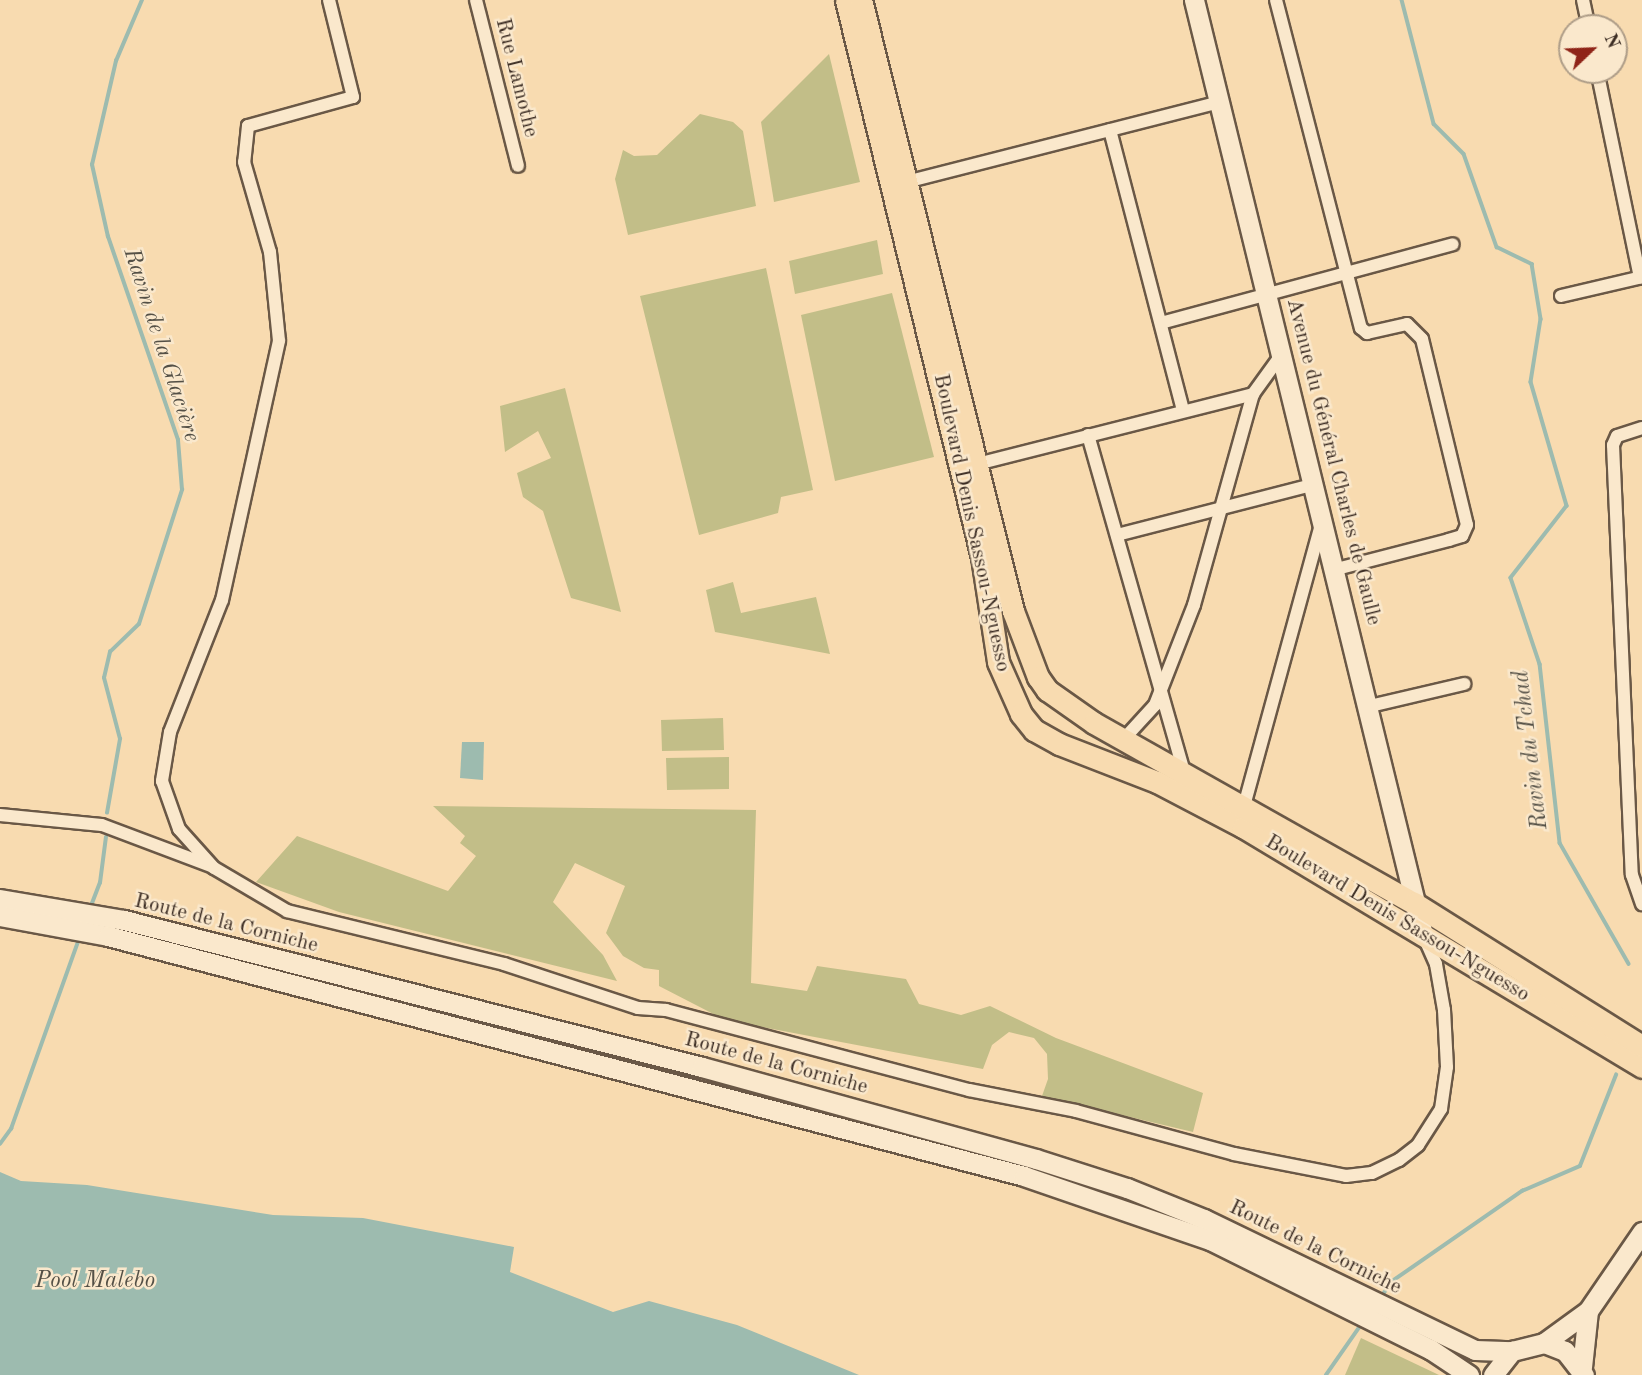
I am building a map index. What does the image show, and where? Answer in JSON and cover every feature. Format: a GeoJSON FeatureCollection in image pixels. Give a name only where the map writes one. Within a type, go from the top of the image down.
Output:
{"type":"FeatureCollection","features":[{"type":"Feature","properties":{"kind":"main road","name":"Boulevard Denis Sassou-Nguesso"},"geometry":{"type":"LineString","coordinates":[[846,0],[1031,666],[1047,690],[1122,741],[1184,772],[1414,903],[1642,1046]]}},
{"type":"Feature","properties":{"kind":"main road","name":"Boulevard Denis Sassou-Nguesso"},"geometry":{"type":"LineString","coordinates":[[861,0],[987,579],[999,662],[1021,714],[1034,730],[1059,744],[1185,795],[1642,1067]]}},
{"type":"Feature","properties":{"kind":"main road","name":"Avenue du Général Charles de Gaulle"},"geometry":{"type":"LineString","coordinates":[[1194,0],[1268,295],[1321,524],[1370,706],[1423,935]]}},
{"type":"Feature","properties":{"kind":"main road","name":"Route de la Corniche"},"geometry":{"type":"LineString","coordinates":[[0,899],[124,920],[702,1067],[1036,1159],[1127,1188],[1204,1219],[1432,1340],[1469,1375]]}},
{"type":"Feature","properties":{"kind":"main road","name":"Route de la Corniche"},"geometry":{"type":"LineString","coordinates":[[0,916],[108,936],[1024,1176],[1210,1240],[1432,1340],[1475,1350],[1512,1351],[1544,1343]]}},
{"type":"Feature","properties":{"kind":"main road"},"geometry":{"type":"LineString","coordinates":[[1544,1343],[1588,1311],[1642,1232]]}},
{"type":"Feature","properties":{"kind":"main road"},"geometry":{"type":"LineString","coordinates":[[1583,1371],[1588,1311]]}},
{"type":"Feature","properties":{"kind":"main road"},"geometry":{"type":"LineString","coordinates":[[1544,1343],[1564,1351],[1583,1371]]}},
{"type":"Feature","properties":{"kind":"main road"},"geometry":{"type":"LineString","coordinates":[[1493,1375],[1512,1351]]}},
{"type":"Feature","properties":{"kind":"street"},"geometry":{"type":"LineString","coordinates":[[214,868],[179,829],[162,781],[170,732],[222,600],[279,341],[270,252],[244,162],[248,126],[353,97],[329,0]]}},
{"type":"Feature","properties":{"kind":"street","name":"Rue Lamothe"},"geometry":{"type":"LineString","coordinates":[[477,0],[518,166]]}},
{"type":"Feature","properties":{"kind":"street"},"geometry":{"type":"LineString","coordinates":[[1276,0],[1346,274],[1364,332],[1407,324],[1422,339],[1467,525],[1462,536],[1334,570]]}},
{"type":"Feature","properties":{"kind":"street"},"geometry":{"type":"LineString","coordinates":[[1561,296],[1641,278],[1600,84]]}},
{"type":"Feature","properties":{"kind":"street"},"geometry":{"type":"LineString","coordinates":[[899,183],[1219,102]]}},
{"type":"Feature","properties":{"kind":"street"},"geometry":{"type":"LineString","coordinates":[[1110,130],[1183,411]]}},
{"type":"Feature","properties":{"kind":"street"},"geometry":{"type":"LineString","coordinates":[[1161,323],[1453,244]]}},
{"type":"Feature","properties":{"kind":"street"},"geometry":{"type":"LineString","coordinates":[[1122,741],[1148,718],[1194,605],[1217,509],[1253,394],[1282,354]]}},
{"type":"Feature","properties":{"kind":"street"},"geometry":{"type":"LineString","coordinates":[[977,464],[1253,394]]}},
{"type":"Feature","properties":{"kind":"street"},"geometry":{"type":"LineString","coordinates":[[1642,428],[1617,436],[1613,445],[1632,875],[1642,904]]}},
{"type":"Feature","properties":{"kind":"street"},"geometry":{"type":"LineString","coordinates":[[1088,435],[1161,681],[1184,772]]}},
{"type":"Feature","properties":{"kind":"street"},"geometry":{"type":"LineString","coordinates":[[1116,535],[1312,485]]}},
{"type":"Feature","properties":{"kind":"street"},"geometry":{"type":"LineString","coordinates":[[1244,806],[1321,524]]}},
{"type":"Feature","properties":{"kind":"street"},"geometry":{"type":"LineString","coordinates":[[1370,706],[1464,684]]}},
{"type":"Feature","properties":{"kind":"street"},"geometry":{"type":"LineString","coordinates":[[0,815],[102,825],[214,868],[287,911],[504,964],[638,1008],[666,1010],[969,1090],[1076,1111],[1234,1154],[1346,1176],[1372,1173],[1399,1160],[1418,1145],[1441,1110],[1447,1068],[1444,1010],[1436,964],[1423,935]]}},
{"type":"Feature","properties":{"kind":"shaded area"},"geometry":{"type":"Polygon","coordinates":[[[829,54],[860,182],[774,202],[761,122],[829,54]]]}},
{"type":"Feature","properties":{"kind":"shaded area"},"geometry":{"type":"Polygon","coordinates":[[[700,114],[733,122],[743,131],[756,206],[628,235],[615,179],[623,150],[634,156],[657,155],[700,114]]]}},
{"type":"Feature","properties":{"kind":"shaded area"},"geometry":{"type":"Polygon","coordinates":[[[877,240],[883,274],[795,294],[789,261],[877,240]]]}},
{"type":"Feature","properties":{"kind":"shaded area"},"geometry":{"type":"Polygon","coordinates":[[[766,268],[813,490],[781,497],[778,513],[699,535],[640,296],[766,268]]]}},
{"type":"Feature","properties":{"kind":"shaded area"},"geometry":{"type":"Polygon","coordinates":[[[892,293],[934,457],[835,481],[801,315],[892,293]]]}},
{"type":"Feature","properties":{"kind":"shaded area"},"geometry":{"type":"Polygon","coordinates":[[[565,388],[621,612],[571,598],[543,511],[523,497],[517,473],[551,458],[538,431],[505,452],[500,406],[565,388]]]}},
{"type":"Feature","properties":{"kind":"shaded area"},"geometry":{"type":"Polygon","coordinates":[[[733,582],[741,613],[816,597],[830,654],[715,632],[706,590],[733,582]]]}},
{"type":"Feature","properties":{"kind":"shaded area"},"geometry":{"type":"Polygon","coordinates":[[[723,718],[724,750],[662,751],[661,720],[723,718]]]}},
{"type":"Feature","properties":{"kind":"shaded area"},"geometry":{"type":"Polygon","coordinates":[[[729,757],[729,789],[667,790],[666,758],[729,757]]]}},
{"type":"Feature","properties":{"kind":"shaded area"},"geometry":{"type":"Polygon","coordinates":[[[433,806],[756,810],[751,983],[807,991],[817,966],[906,979],[919,1004],[961,1015],[990,1006],[1056,1038],[1203,1093],[1193,1132],[1042,1096],[1048,1079],[1047,1054],[1034,1038],[1009,1032],[992,1045],[983,1069],[725,1020],[659,986],[659,970],[644,968],[623,956],[606,933],[625,886],[575,863],[553,902],[603,955],[617,981],[339,912],[256,882],[297,836],[448,891],[476,856],[460,843],[465,836],[433,806]]]}},
{"type":"Feature","properties":{"kind":"shaded area"},"geometry":{"type":"Polygon","coordinates":[[[1361,1338],[1439,1375],[1345,1375],[1361,1338]]]}},
{"type":"Feature","properties":{"kind":"water"},"geometry":{"type":"Polygon","coordinates":[[[462,742],[484,742],[483,780],[460,778],[462,742]]]}},
{"type":"Feature","properties":{"kind":"water","name":"Pool Malebo"},"geometry":{"type":"Polygon","coordinates":[[[0,1172],[21,1181],[87,1185],[273,1215],[363,1218],[514,1247],[510,1272],[613,1312],[649,1301],[737,1325],[859,1375],[0,1375],[0,1172]]]}},
{"type":"Feature","properties":{"kind":"waterway","name":"Ravin de la Glacière"},"geometry":{"type":"LineString","coordinates":[[107,813],[120,739],[104,678],[110,652],[139,624],[182,490],[178,440],[108,237],[92,165],[116,61],[142,0]]}},
{"type":"Feature","properties":{"kind":"waterway","name":"Ravin du Tchad"},"geometry":{"type":"LineString","coordinates":[[1402,0],[1434,124],[1464,154],[1497,247],[1532,264],[1541,319],[1531,382],[1567,506],[1511,578],[1540,664],[1560,843],[1629,964]]}},
{"type":"Feature","properties":{"kind":"waterway","name":"Ravin de la Glacière"},"geometry":{"type":"LineString","coordinates":[[91,906],[100,883],[106,837]]}},
{"type":"Feature","properties":{"kind":"waterway","name":"Ravin de la Glacière"},"geometry":{"type":"LineString","coordinates":[[0,1144],[11,1129],[80,936]]}},
{"type":"Feature","properties":{"kind":"waterway","name":"Ravin du Tchad"},"geometry":{"type":"LineString","coordinates":[[1380,1299],[1391,1282],[1522,1191],[1580,1166],[1616,1075]]}},
{"type":"Feature","properties":{"kind":"waterway","name":"Ravin du Tchad"},"geometry":{"type":"LineString","coordinates":[[1326,1375],[1363,1322]]}}]}
